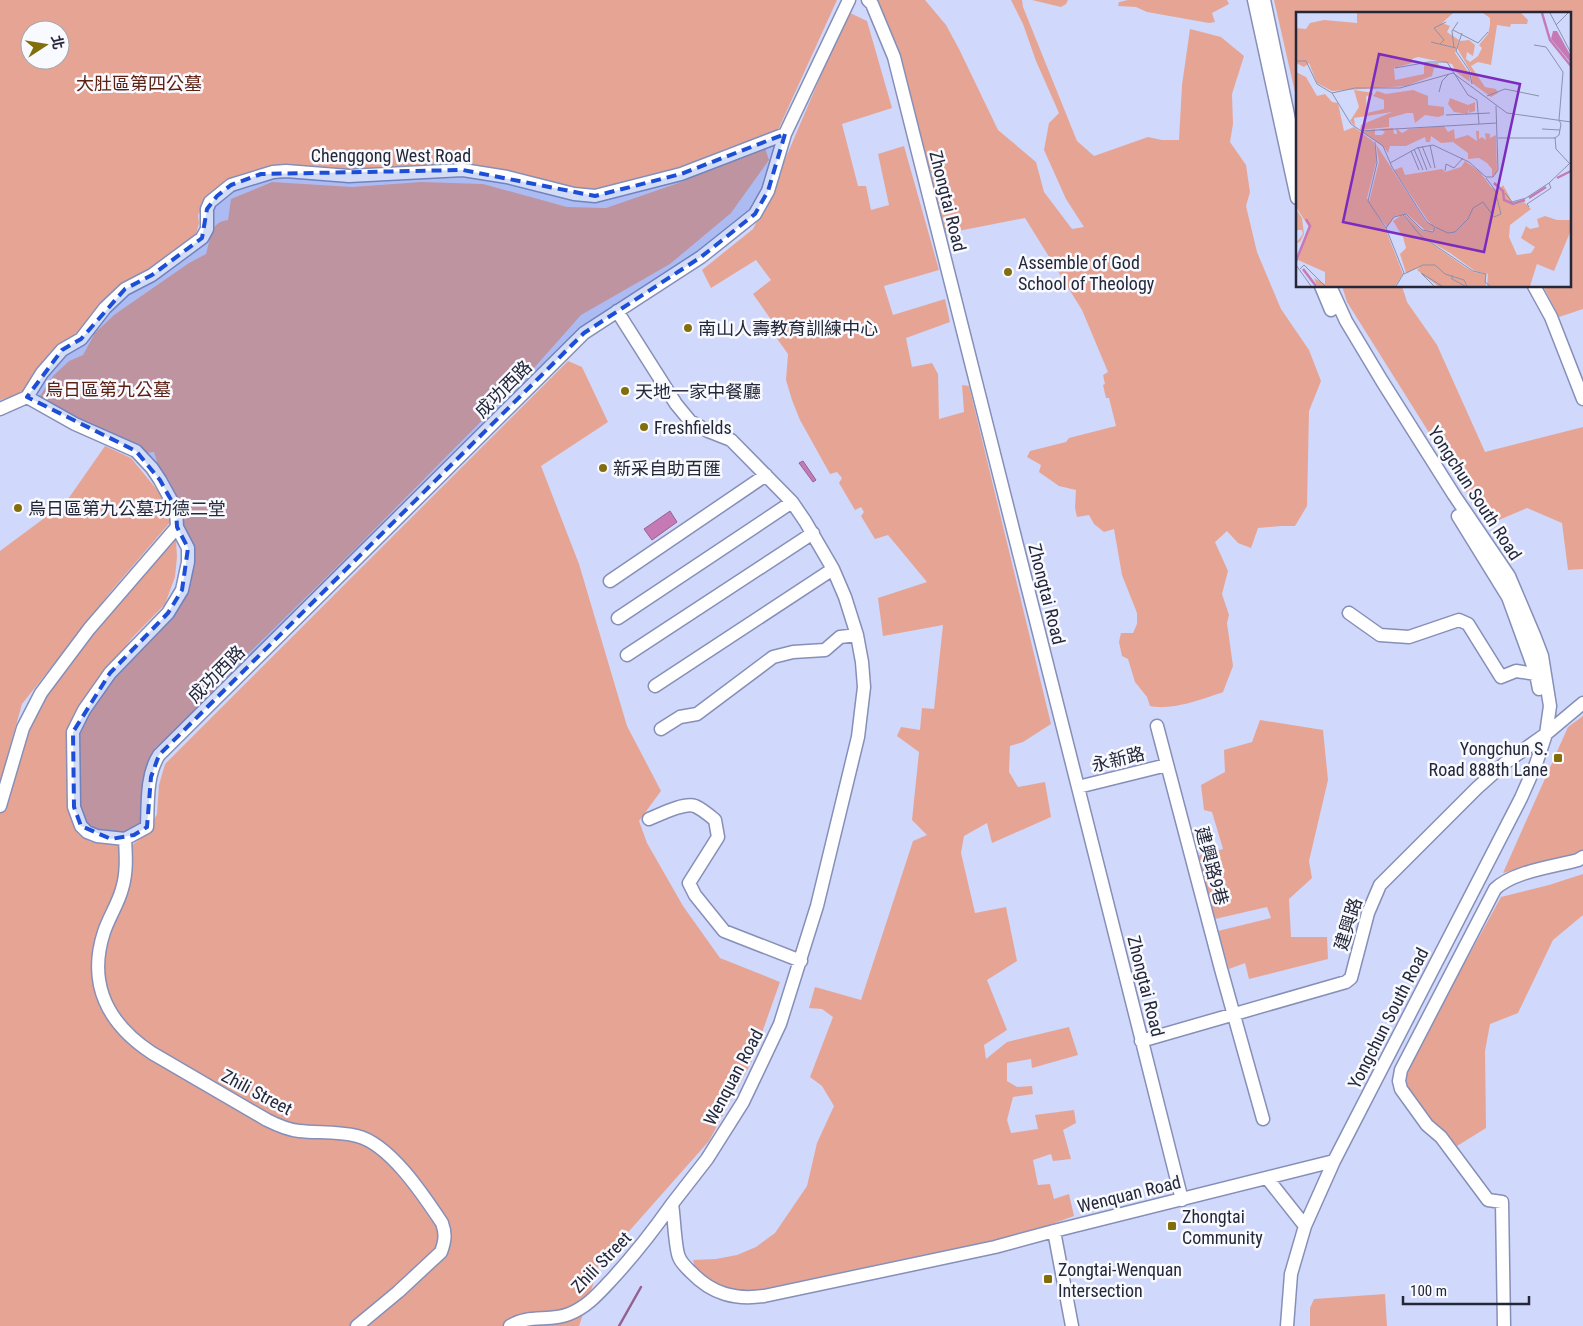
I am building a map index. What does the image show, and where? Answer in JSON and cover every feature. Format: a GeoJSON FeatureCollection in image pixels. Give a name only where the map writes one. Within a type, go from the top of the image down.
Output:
{"type":"FeatureCollection","features":[{"type":"Feature","properties":{"kind":"street"},"geometry":{"type":"LineString","coordinates":[[785,134],[849,0]]}},
{"type":"Feature","properties":{"kind":"street","name":"Zhongtai Road"},"geometry":{"type":"LineString","coordinates":[[868,0],[872,4],[894,57],[1182,1200]]}},
{"type":"Feature","properties":{"kind":"street"},"geometry":{"type":"LineString","coordinates":[[1254,0],[1296,193]]}},
{"type":"Feature","properties":{"kind":"street"},"geometry":{"type":"LineString","coordinates":[[1264,0],[1296,153]]}},
{"type":"Feature","properties":{"kind":"street","name":"成功西路"},"geometry":{"type":"LineString","coordinates":[[126,839],[147,827],[150,777],[153,764],[159,755],[584,334],[701,257],[754,214],[768,192],[785,134]]}},
{"type":"Feature","properties":{"kind":"street","name":"Chenggong West Road"},"geometry":{"type":"LineString","coordinates":[[27,397],[42,373],[62,350],[81,339],[105,308],[125,289],[152,275],[202,238],[207,229],[207,209],[210,202],[231,185],[261,174],[286,171],[326,175],[375,175],[463,170],[507,177],[574,194],[595,196],[681,174],[785,134]]}},
{"type":"Feature","properties":{"kind":"street","name":"Yongchun South Road"},"geometry":{"type":"LineString","coordinates":[[1322,288],[1508,597],[1536,674],[1546,734]]}},
{"type":"Feature","properties":{"kind":"street","name":"Yongchun South Road"},"geometry":{"type":"LineString","coordinates":[[1287,1326],[1290,1274],[1305,1226],[1334,1161],[1522,798],[1546,734],[1550,706],[1542,656],[1509,576],[1342,323],[1331,288]]}},
{"type":"Feature","properties":{"kind":"street"},"geometry":{"type":"LineString","coordinates":[[1535,288],[1551,317],[1583,399]]}},
{"type":"Feature","properties":{"kind":"street","name":"Wenquan Road"},"geometry":{"type":"LineString","coordinates":[[617,311],[676,404],[690,421],[708,431],[731,440],[792,502],[813,533],[833,569],[844,597],[856,635],[862,662],[864,687],[858,737],[817,906],[780,1024],[743,1102],[707,1159],[672,1204],[679,1257],[694,1275],[708,1288],[722,1294],[740,1298],[764,1296],[995,1247],[1334,1161]]}},
{"type":"Feature","properties":{"kind":"street"},"geometry":{"type":"LineString","coordinates":[[0,409],[27,397],[76,424],[136,451],[152,468],[176,509],[177,527],[188,548],[188,562],[182,590],[168,613],[110,673],[84,710],[72,732],[74,807],[81,826],[97,836],[126,839]]}},
{"type":"Feature","properties":{"kind":"street"},"geometry":{"type":"LineString","coordinates":[[610,582],[766,475]]}},
{"type":"Feature","properties":{"kind":"street"},"geometry":{"type":"LineString","coordinates":[[618,618],[792,502]]}},
{"type":"Feature","properties":{"kind":"street"},"geometry":{"type":"LineString","coordinates":[[0,806],[23,728],[40,693],[88,629],[177,527]]}},
{"type":"Feature","properties":{"kind":"street"},"geometry":{"type":"LineString","coordinates":[[627,655],[813,533]]}},
{"type":"Feature","properties":{"kind":"street"},"geometry":{"type":"LineString","coordinates":[[655,686],[833,569]]}},
{"type":"Feature","properties":{"kind":"street"},"geometry":{"type":"LineString","coordinates":[[1349,614],[1380,635],[1409,637],[1459,620],[1468,624],[1501,677],[1516,671],[1536,674]]}},
{"type":"Feature","properties":{"kind":"street"},"geometry":{"type":"LineString","coordinates":[[661,729],[680,717],[697,714],[773,657],[793,652],[825,650],[840,637],[856,635]]}},
{"type":"Feature","properties":{"kind":"street"},"geometry":{"type":"LineString","coordinates":[[1546,734],[1583,703]]}},
{"type":"Feature","properties":{"kind":"street","name":"建興路9巷"},"geometry":{"type":"LineString","coordinates":[[1157,726],[1221,969],[1263,1118]]}},
{"type":"Feature","properties":{"kind":"street","name":"建興路"},"geometry":{"type":"LineString","coordinates":[[1141,1041],[1346,982],[1352,978],[1368,913],[1380,885],[1477,788],[1505,763],[1546,734]]}},
{"type":"Feature","properties":{"kind":"street","name":"永新路"},"geometry":{"type":"LineString","coordinates":[[1078,788],[1167,765]]}},
{"type":"Feature","properties":{"kind":"street"},"geometry":{"type":"LineString","coordinates":[[649,819],[690,805],[695,806],[715,820],[718,837],[689,883],[695,895],[724,931],[801,961]]}},
{"type":"Feature","properties":{"kind":"street","name":"Zhili Street"},"geometry":{"type":"LineString","coordinates":[[126,839],[126,871],[122,890],[99,948],[98,967],[100,985],[105,1001],[112,1016],[123,1031],[152,1053],[266,1120],[283,1128],[358,1136],[371,1141],[394,1160],[442,1223],[445,1232],[445,1243],[441,1252],[398,1292],[357,1326]]}},
{"type":"Feature","properties":{"kind":"street"},"geometry":{"type":"LineString","coordinates":[[1504,1326],[1502,1202],[1488,1200],[1442,1137],[1427,1125],[1401,1089],[1400,1075],[1495,889],[1503,882],[1514,877],[1583,857]]}},
{"type":"Feature","properties":{"kind":"street"},"geometry":{"type":"LineString","coordinates":[[1267,1178],[1305,1226]]}},
{"type":"Feature","properties":{"kind":"street","name":"Zhili Street"},"geometry":{"type":"LineString","coordinates":[[510,1326],[524,1320],[567,1315],[581,1309],[592,1300],[641,1247],[672,1204]]}},
{"type":"Feature","properties":{"kind":"street"},"geometry":{"type":"LineString","coordinates":[[1054,1231],[1072,1326]]}},
{"type":"Feature","properties":{"kind":"highlighted area"},"geometry":{"type":"Polygon","coordinates":[[[785,134],[768,191],[755,214],[701,257],[584,333],[159,755],[151,777],[147,827],[134,835],[111,839],[81,826],[74,807],[73,732],[110,673],[168,613],[182,590],[188,548],[177,527],[176,509],[160,480],[136,451],[27,397],[62,350],[81,339],[125,289],[152,275],[202,238],[207,209],[217,196],[231,185],[261,174],[463,170],[595,196],[681,174],[785,134]]]}},
{"type":"Feature","properties":{"kind":"green space","name":"大肚區第四公墓"},"geometry":{"type":"Polygon","coordinates":[[[0,0],[837,0],[778,130],[725,149],[635,188],[583,199],[533,187],[444,171],[257,175],[202,208],[198,215],[199,223],[194,243],[101,308],[20,394],[0,400],[0,0]]]}},
{"type":"Feature","properties":{"kind":"green space"},"geometry":{"type":"Polygon","coordinates":[[[873,0],[925,0],[946,25],[998,130],[1036,162],[1044,192],[1072,229],[1084,227],[1066,199],[1044,150],[1049,123],[1059,113],[1036,61],[1023,24],[1011,0],[1022,0],[1023,7],[1077,141],[1094,156],[1148,137],[1162,140],[1179,140],[1182,85],[1190,29],[1221,37],[1244,56],[1232,94],[1233,124],[1230,142],[1246,165],[1250,192],[1246,206],[1257,252],[1281,309],[1309,350],[1321,381],[1309,411],[1307,506],[1295,526],[1258,528],[1251,548],[1238,543],[1227,531],[1215,542],[1228,571],[1222,594],[1229,615],[1227,623],[1233,666],[1223,692],[1187,704],[1158,707],[1150,706],[1147,697],[1135,682],[1128,659],[1122,656],[1119,642],[1121,633],[1133,633],[1137,624],[1137,613],[1122,575],[1114,529],[1104,532],[1094,524],[1089,515],[1077,517],[1075,508],[1076,490],[1059,486],[1039,472],[1041,465],[1027,457],[1030,451],[1066,442],[1069,438],[1116,426],[1109,398],[1106,398],[1103,385],[1105,384],[1103,375],[1108,372],[1082,310],[1025,218],[943,234],[873,0]]]}},
{"type":"Feature","properties":{"kind":"green space"},"geometry":{"type":"Polygon","coordinates":[[[1032,0],[1068,0],[1061,7],[1032,0]]]}},
{"type":"Feature","properties":{"kind":"green space"},"geometry":{"type":"Polygon","coordinates":[[[1128,0],[1227,0],[1229,4],[1212,13],[1215,22],[1209,23],[1147,12],[1136,7],[1118,6],[1119,2],[1128,0]]]}},
{"type":"Feature","properties":{"kind":"green space"},"geometry":{"type":"Polygon","coordinates":[[[1274,0],[1583,0],[1583,309],[1559,317],[1544,288],[1570,288],[1570,12],[1296,12],[1296,97],[1274,0]]]}},
{"type":"Feature","properties":{"kind":"green space"},"geometry":{"type":"Polygon","coordinates":[[[848,12],[867,21],[892,108],[842,124],[858,186],[866,186],[871,210],[889,205],[878,154],[904,146],[939,270],[884,286],[893,315],[945,299],[950,322],[906,338],[912,367],[932,363],[938,374],[939,419],[964,412],[962,385],[969,386],[1051,724],[1023,742],[1010,746],[1009,772],[1018,787],[1045,782],[1051,817],[992,843],[987,823],[964,836],[961,853],[975,913],[1006,907],[1017,961],[987,980],[1007,1030],[984,1045],[986,1059],[1007,1042],[1069,1027],[1078,1055],[1032,1068],[1031,1059],[1007,1063],[1007,1081],[1017,1087],[1032,1086],[1033,1094],[1013,1097],[1007,1120],[1011,1133],[1038,1129],[1035,1115],[1074,1110],[1076,1123],[1063,1130],[1071,1159],[1053,1161],[1051,1154],[1033,1160],[1038,1185],[1050,1184],[1054,1199],[1069,1194],[1074,1216],[1027,1233],[744,1293],[722,1286],[706,1278],[695,1267],[693,1260],[716,1259],[737,1255],[756,1247],[775,1233],[807,1186],[817,1143],[834,1106],[822,1086],[810,1077],[833,1017],[822,1009],[809,1008],[815,987],[861,1000],[913,841],[927,835],[912,820],[919,752],[897,736],[901,727],[920,730],[922,708],[934,709],[943,625],[883,636],[878,598],[927,582],[888,535],[875,539],[861,516],[864,512],[861,507],[855,510],[839,483],[842,478],[837,472],[830,474],[800,420],[786,380],[788,354],[773,333],[777,328],[753,294],[771,280],[756,260],[711,288],[702,270],[753,229],[769,197],[848,12]]]}},
{"type":"Feature","properties":{"kind":"green space"},"geometry":{"type":"Polygon","coordinates":[[[765,148],[769,160],[731,213],[670,264],[581,315],[534,368],[155,748],[144,784],[141,827],[115,837],[84,825],[79,812],[77,737],[88,712],[121,667],[176,606],[187,559],[154,452],[139,454],[38,399],[53,376],[69,361],[83,355],[95,333],[114,315],[189,263],[206,254],[214,228],[222,221],[228,220],[231,199],[272,182],[352,187],[421,182],[483,184],[567,207],[606,208],[684,181],[719,160],[765,148]]]}},
{"type":"Feature","properties":{"kind":"green space"},"geometry":{"type":"Polygon","coordinates":[[[1343,288],[1403,288],[1407,302],[1437,345],[1485,452],[1583,427],[1583,569],[1568,570],[1562,523],[1527,508],[1487,525],[1347,302],[1343,288]]]}},
{"type":"Feature","properties":{"kind":"green space"},"geometry":{"type":"Polygon","coordinates":[[[568,361],[582,367],[608,422],[541,466],[579,564],[627,726],[661,791],[639,821],[647,843],[683,906],[720,958],[780,982],[752,1061],[709,1141],[600,1264],[579,1326],[0,1326],[0,809],[29,703],[172,533],[176,540],[177,557],[175,577],[165,604],[132,638],[81,705],[69,733],[67,766],[68,802],[78,834],[91,842],[132,845],[147,834],[157,814],[159,785],[165,764],[568,361]]]}},
{"type":"Feature","properties":{"kind":"green space","name":"烏日區第九公墓"},"geometry":{"type":"Polygon","coordinates":[[[105,446],[131,458],[159,492],[172,520],[112,590],[22,704],[0,782],[0,551],[66,502],[105,446]]]}},
{"type":"Feature","properties":{"kind":"green space"},"geometry":{"type":"Polygon","coordinates":[[[1583,716],[1583,852],[1503,873],[1568,727],[1583,716]]]}},
{"type":"Feature","properties":{"kind":"green space"},"geometry":{"type":"Polygon","coordinates":[[[1260,720],[1323,730],[1328,780],[1309,861],[1312,878],[1289,899],[1291,937],[1327,937],[1328,959],[1249,979],[1245,963],[1229,969],[1218,931],[1271,918],[1267,907],[1215,919],[1197,856],[1223,849],[1212,812],[1204,810],[1201,785],[1225,772],[1224,750],[1252,742],[1260,720]]]}},
{"type":"Feature","properties":{"kind":"green space"},"geometry":{"type":"Polygon","coordinates":[[[1583,874],[1583,915],[1553,940],[1518,1013],[1490,1024],[1485,1051],[1486,1128],[1457,1146],[1409,1097],[1404,1073],[1501,897],[1583,874]]]}},
{"type":"Feature","properties":{"kind":"green space"},"geometry":{"type":"Polygon","coordinates":[[[1385,1294],[1387,1326],[1310,1326],[1310,1308],[1314,1299],[1385,1294]]]}},
{"type":"Feature","properties":{"kind":"shaded area"},"geometry":{"type":"Polygon","coordinates":[[[803,461],[816,480],[813,482],[799,463],[803,461]]]}},
{"type":"Feature","properties":{"kind":"shaded area"},"geometry":{"type":"Polygon","coordinates":[[[670,511],[677,522],[652,540],[644,529],[670,511]]]}},
{"type":"Feature","properties":{"kind":"waterway"},"geometry":{"type":"LineString","coordinates":[[619,1326],[641,1287]]}},
{"type":"Feature","properties":{"kind":"place","name":"Assemble of God School of Theology"},"geometry":{"type":"Point","coordinates":[1008,272]}},
{"type":"Feature","properties":{"kind":"place","name":"南山人壽教育訓練中心"},"geometry":{"type":"Point","coordinates":[688,328]}},
{"type":"Feature","properties":{"kind":"place","name":"天地一家中餐廳"},"geometry":{"type":"Point","coordinates":[625,391]}},
{"type":"Feature","properties":{"kind":"place","name":"Freshfields"},"geometry":{"type":"Point","coordinates":[644,427]}},
{"type":"Feature","properties":{"kind":"place","name":"新采自助百匯"},"geometry":{"type":"Point","coordinates":[603,468]}},
{"type":"Feature","properties":{"kind":"place","name":"烏日區第九公墓功德二堂"},"geometry":{"type":"Point","coordinates":[18,508]}},
{"type":"Feature","properties":{"kind":"place","name":"Yongchun S. Road 888th Lane"},"geometry":{"type":"Point","coordinates":[1558,758]}},
{"type":"Feature","properties":{"kind":"place","name":"Zhongtai Community"},"geometry":{"type":"Point","coordinates":[1172,1226]}},
{"type":"Feature","properties":{"kind":"place","name":"Zongtai-Wenquan Intersection"},"geometry":{"type":"Point","coordinates":[1048,1279]}}]}
